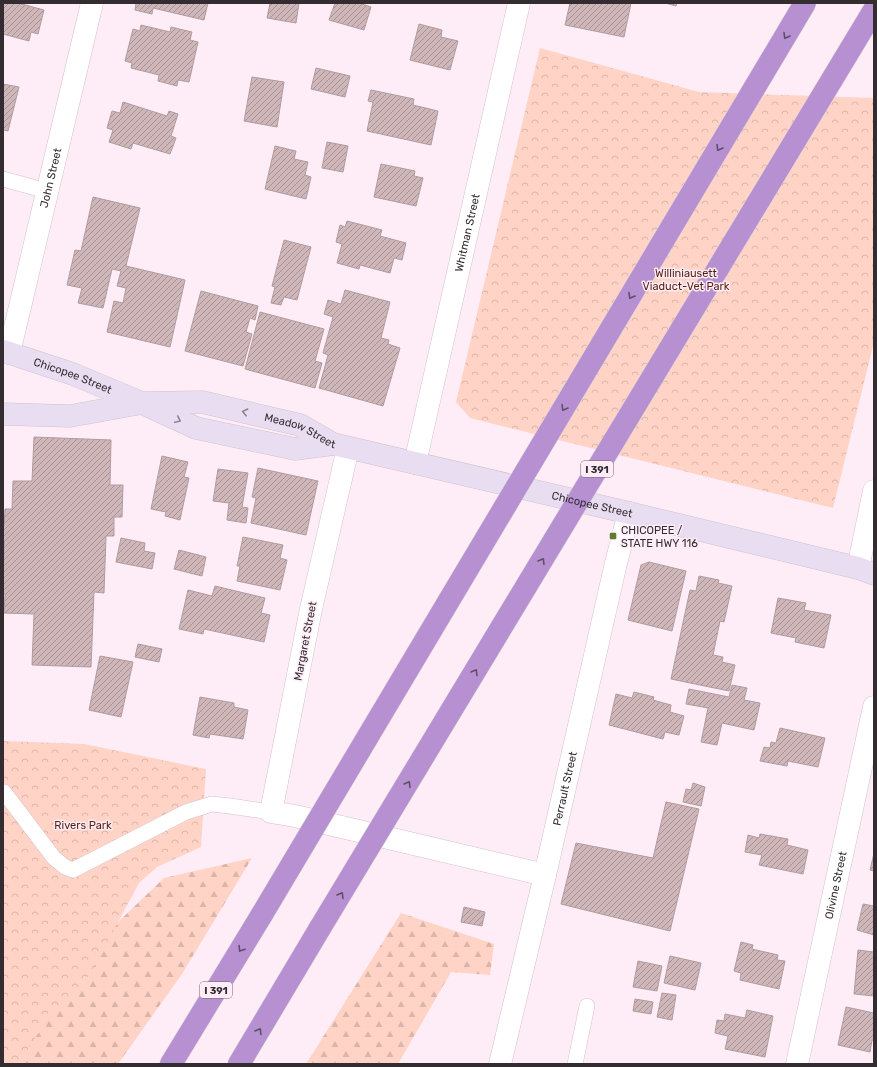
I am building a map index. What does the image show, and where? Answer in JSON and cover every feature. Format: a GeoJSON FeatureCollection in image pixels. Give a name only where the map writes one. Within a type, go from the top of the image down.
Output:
{"type":"FeatureCollection","features":[{"type":"Feature","properties":{"kind":"highway","name":"I 391"},"geometry":{"type":"LineString","coordinates":[[171,1064],[261,916],[806,3]]}},
{"type":"Feature","properties":{"kind":"highway","name":"I 391"},"geometry":{"type":"LineString","coordinates":[[239,1064],[874,10]]}},
{"type":"Feature","properties":{"kind":"highway"},"geometry":{"type":"LineString","coordinates":[[164,1064],[209,1000]]}},
{"type":"Feature","properties":{"kind":"main road","name":"Chicopee Street"},"geometry":{"type":"LineString","coordinates":[[6,352],[73,374],[142,403]]}},
{"type":"Feature","properties":{"kind":"main road","name":"Meadow Street"},"geometry":{"type":"LineString","coordinates":[[3,414],[70,416],[142,403],[202,402],[300,425],[341,446]]}},
{"type":"Feature","properties":{"kind":"main road","name":"Chicopee Street"},"geometry":{"type":"LineString","coordinates":[[341,446],[629,513],[866,571]]}},
{"type":"Feature","properties":{"kind":"street","name":"John Street"},"geometry":{"type":"LineString","coordinates":[[6,352],[47,191],[92,3]]}},
{"type":"Feature","properties":{"kind":"street","name":"Whitman Street"},"geometry":{"type":"LineString","coordinates":[[415,463],[519,3]]}},
{"type":"Feature","properties":{"kind":"street","name":"Margaret Street"},"geometry":{"type":"LineString","coordinates":[[271,812],[341,446]]}},
{"type":"Feature","properties":{"kind":"street"},"geometry":{"type":"LineString","coordinates":[[866,571],[874,491]]}},
{"type":"Feature","properties":{"kind":"street","name":"Perrault Street"},"geometry":{"type":"LineString","coordinates":[[500,1064],[545,875],[616,563],[629,513]]}},
{"type":"Feature","properties":{"kind":"street","name":"Olivine Street"},"geometry":{"type":"LineString","coordinates":[[797,1064],[874,707]]}},
{"type":"Feature","properties":{"kind":"street"},"geometry":{"type":"LineString","coordinates":[[271,812],[294,816],[545,875]]}},
{"type":"Feature","properties":{"kind":"lane"},"geometry":{"type":"LineString","coordinates":[[3,179],[47,191]]}},
{"type":"Feature","properties":{"kind":"lane"},"geometry":{"type":"LineString","coordinates":[[4,792],[54,858],[65,868],[73,870],[186,812],[204,806],[212,804],[271,812]]}},
{"type":"Feature","properties":{"kind":"lane"},"geometry":{"type":"LineString","coordinates":[[575,1064],[587,1006]]}},
{"type":"Feature","properties":{"kind":"green space","name":"Williniausett Viaduct-Vet Park"},"geometry":{"type":"Polygon","coordinates":[[[540,48],[699,92],[874,98],[874,342],[833,508],[470,418],[456,402],[540,48]]]}},
{"type":"Feature","properties":{"kind":"green space","name":"Rivers Park"},"geometry":{"type":"Polygon","coordinates":[[[3,741],[84,744],[206,769],[201,847],[157,867],[139,883],[90,974],[37,1035],[18,1064],[3,1064],[3,741]]]}},
{"type":"Feature","properties":{"kind":"green space"},"geometry":{"type":"Polygon","coordinates":[[[252,858],[182,974],[118,1064],[3,1064],[3,1058],[45,992],[164,878],[252,858]]]}},
{"type":"Feature","properties":{"kind":"green space"},"geometry":{"type":"Polygon","coordinates":[[[401,913],[494,944],[490,975],[451,972],[398,1064],[306,1064],[401,913]]]}},
{"type":"Feature","properties":{"kind":"building"},"geometry":{"type":"Polygon","coordinates":[[[3,3],[18,3],[44,10],[38,34],[31,32],[29,41],[3,34],[3,3]]]}},
{"type":"Feature","properties":{"kind":"building"},"geometry":{"type":"Polygon","coordinates":[[[136,3],[208,3],[204,20],[153,8],[152,14],[135,10],[136,3]]]}},
{"type":"Feature","properties":{"kind":"building"},"geometry":{"type":"Polygon","coordinates":[[[270,3],[299,3],[296,23],[267,18],[270,3]]]}},
{"type":"Feature","properties":{"kind":"building"},"geometry":{"type":"Polygon","coordinates":[[[335,3],[359,3],[371,7],[364,30],[329,20],[335,3]]]}},
{"type":"Feature","properties":{"kind":"building"},"geometry":{"type":"Polygon","coordinates":[[[570,3],[631,3],[624,37],[565,25],[570,3]]]}},
{"type":"Feature","properties":{"kind":"building"},"geometry":{"type":"Polygon","coordinates":[[[665,3],[677,3],[676,6],[665,3]]]}},
{"type":"Feature","properties":{"kind":"building"},"geometry":{"type":"Polygon","coordinates":[[[419,24],[442,30],[441,37],[458,41],[450,70],[410,60],[419,24]]]}},
{"type":"Feature","properties":{"kind":"building"},"geometry":{"type":"Polygon","coordinates":[[[141,25],[170,32],[171,27],[192,32],[190,40],[198,42],[189,82],[178,80],[177,86],[158,81],[159,75],[131,68],[132,63],[125,61],[133,29],[140,31],[141,25]]]}},
{"type":"Feature","properties":{"kind":"building"},"geometry":{"type":"Polygon","coordinates":[[[316,68],[350,76],[345,97],[311,89],[316,68]]]}},
{"type":"Feature","properties":{"kind":"building"},"geometry":{"type":"Polygon","coordinates":[[[252,77],[284,82],[277,127],[244,121],[252,77]]]}},
{"type":"Feature","properties":{"kind":"building"},"geometry":{"type":"Polygon","coordinates":[[[3,84],[19,87],[8,131],[3,130],[3,84]]]}},
{"type":"Feature","properties":{"kind":"building"},"geometry":{"type":"Polygon","coordinates":[[[371,90],[414,99],[413,105],[438,111],[431,145],[367,131],[373,102],[368,101],[371,90]]]}},
{"type":"Feature","properties":{"kind":"building"},"geometry":{"type":"Polygon","coordinates":[[[123,102],[167,116],[169,111],[178,114],[171,136],[176,138],[170,154],[133,143],[131,149],[109,142],[113,130],[107,128],[112,111],[120,113],[123,102]]]}},
{"type":"Feature","properties":{"kind":"building"},"geometry":{"type":"Polygon","coordinates":[[[327,142],[348,146],[343,172],[322,168],[327,142]]]}},
{"type":"Feature","properties":{"kind":"building"},"geometry":{"type":"Polygon","coordinates":[[[275,146],[296,151],[294,159],[308,162],[305,175],[311,177],[306,199],[265,189],[275,146]]]}},
{"type":"Feature","properties":{"kind":"building"},"geometry":{"type":"Polygon","coordinates":[[[381,164],[415,171],[414,176],[423,178],[416,206],[374,197],[381,164]]]}},
{"type":"Feature","properties":{"kind":"building"},"geometry":{"type":"Polygon","coordinates":[[[93,197],[140,208],[126,266],[185,280],[170,347],[107,332],[114,301],[123,303],[126,288],[117,286],[121,271],[112,269],[103,308],[78,303],[82,288],[67,285],[75,250],[81,251],[93,197]]]}},
{"type":"Feature","properties":{"kind":"building"},"geometry":{"type":"Polygon","coordinates":[[[347,221],[382,230],[380,236],[406,243],[402,260],[394,258],[390,273],[360,265],[359,269],[337,263],[342,244],[336,242],[340,225],[345,227],[347,221]]]}},
{"type":"Feature","properties":{"kind":"building"},"geometry":{"type":"Polygon","coordinates":[[[284,240],[311,247],[297,300],[284,297],[281,305],[271,303],[275,287],[272,286],[284,240]]]}},
{"type":"Feature","properties":{"kind":"building"},"geometry":{"type":"Polygon","coordinates":[[[345,290],[390,302],[381,338],[389,340],[388,344],[400,348],[383,406],[319,388],[328,355],[323,353],[333,317],[324,314],[328,300],[341,304],[345,290]]]}},
{"type":"Feature","properties":{"kind":"building"},"geometry":{"type":"Polygon","coordinates":[[[201,291],[258,306],[255,320],[250,318],[246,332],[252,334],[243,366],[185,351],[201,291]]]}},
{"type":"Feature","properties":{"kind":"building"},"geometry":{"type":"Polygon","coordinates":[[[260,312],[324,329],[315,361],[322,363],[315,388],[245,369],[260,312]]]}},
{"type":"Feature","properties":{"kind":"building"},"geometry":{"type":"Polygon","coordinates":[[[34,437],[111,440],[110,485],[123,485],[122,517],[114,517],[114,536],[106,536],[104,593],[94,592],[91,667],[32,665],[34,614],[4,613],[5,594],[3,594],[3,526],[5,509],[12,509],[13,481],[32,481],[34,437]]]}},
{"type":"Feature","properties":{"kind":"building"},"geometry":{"type":"Polygon","coordinates":[[[162,456],[188,462],[184,477],[189,478],[180,520],[165,516],[166,512],[151,509],[162,456]]]}},
{"type":"Feature","properties":{"kind":"building"},"geometry":{"type":"Polygon","coordinates":[[[258,468],[318,481],[306,535],[251,523],[256,498],[252,497],[258,468]]]}},
{"type":"Feature","properties":{"kind":"building"},"geometry":{"type":"Polygon","coordinates":[[[218,469],[248,473],[242,507],[248,508],[246,523],[227,520],[229,503],[213,501],[218,469]]]}},
{"type":"Feature","properties":{"kind":"building"},"geometry":{"type":"Polygon","coordinates":[[[243,537],[283,545],[280,558],[287,560],[280,590],[237,581],[240,566],[237,566],[243,537]]]}},
{"type":"Feature","properties":{"kind":"building"},"geometry":{"type":"Polygon","coordinates":[[[121,538],[145,543],[144,551],[155,553],[152,569],[116,562],[121,538]]]}},
{"type":"Feature","properties":{"kind":"building"},"geometry":{"type":"Polygon","coordinates":[[[179,550],[206,557],[202,576],[174,569],[179,550]]]}},
{"type":"Feature","properties":{"kind":"building"},"geometry":{"type":"Polygon","coordinates":[[[649,562],[686,571],[672,631],[628,620],[641,565],[649,562]]]}},
{"type":"Feature","properties":{"kind":"building"},"geometry":{"type":"Polygon","coordinates":[[[699,576],[719,580],[718,583],[732,586],[724,622],[720,621],[713,655],[723,657],[722,662],[735,665],[729,691],[671,679],[690,590],[696,591],[699,576]]]}},
{"type":"Feature","properties":{"kind":"building"},"geometry":{"type":"Polygon","coordinates":[[[215,586],[265,598],[261,613],[270,615],[264,642],[204,629],[203,634],[179,629],[188,590],[212,596],[215,586]]]}},
{"type":"Feature","properties":{"kind":"building"},"geometry":{"type":"Polygon","coordinates":[[[778,598],[806,603],[804,610],[831,615],[824,648],[795,642],[796,638],[771,633],[778,598]]]}},
{"type":"Feature","properties":{"kind":"building"},"geometry":{"type":"Polygon","coordinates":[[[138,644],[162,649],[159,662],[135,657],[138,644]]]}},
{"type":"Feature","properties":{"kind":"building"},"geometry":{"type":"Polygon","coordinates":[[[100,656],[133,662],[121,717],[89,710],[100,656]]]}},
{"type":"Feature","properties":{"kind":"building"},"geometry":{"type":"Polygon","coordinates":[[[732,685],[747,688],[744,700],[760,703],[754,730],[722,723],[717,745],[701,742],[708,708],[686,704],[689,689],[729,697],[732,685]]]}},
{"type":"Feature","properties":{"kind":"building"},"geometry":{"type":"Polygon","coordinates":[[[634,692],[654,697],[653,700],[671,705],[670,712],[684,716],[679,735],[665,732],[663,739],[609,725],[616,694],[632,698],[634,692]]]}},
{"type":"Feature","properties":{"kind":"building"},"geometry":{"type":"Polygon","coordinates":[[[200,697],[234,703],[234,707],[248,710],[243,739],[210,734],[209,738],[193,735],[200,697]]]}},
{"type":"Feature","properties":{"kind":"building"},"geometry":{"type":"Polygon","coordinates":[[[780,728],[825,738],[818,767],[788,761],[787,766],[760,761],[764,747],[770,748],[771,742],[776,743],[780,728]]]}},
{"type":"Feature","properties":{"kind":"building"},"geometry":{"type":"Polygon","coordinates":[[[693,783],[705,787],[701,806],[683,802],[686,789],[691,790],[693,783]]]}},
{"type":"Feature","properties":{"kind":"building"},"geometry":{"type":"Polygon","coordinates":[[[666,802],[699,809],[670,931],[561,904],[576,843],[653,858],[666,802]]]}},
{"type":"Feature","properties":{"kind":"building"},"geometry":{"type":"Polygon","coordinates":[[[760,834],[788,839],[787,845],[808,850],[803,874],[759,865],[762,855],[745,852],[748,835],[759,838],[760,834]]]}},
{"type":"Feature","properties":{"kind":"building"},"geometry":{"type":"Polygon","coordinates":[[[874,853],[874,871],[870,870],[874,853]]]}},
{"type":"Feature","properties":{"kind":"building"},"geometry":{"type":"Polygon","coordinates":[[[863,904],[874,906],[874,935],[857,930],[863,904]]]}},
{"type":"Feature","properties":{"kind":"building"},"geometry":{"type":"Polygon","coordinates":[[[464,907],[485,912],[482,926],[461,922],[464,907]]]}},
{"type":"Feature","properties":{"kind":"building"},"geometry":{"type":"Polygon","coordinates":[[[741,942],[753,945],[752,949],[778,955],[777,960],[785,961],[779,989],[740,980],[741,973],[734,971],[741,942]]]}},
{"type":"Feature","properties":{"kind":"building"},"geometry":{"type":"Polygon","coordinates":[[[858,950],[874,952],[874,996],[854,994],[858,950]]]}},
{"type":"Feature","properties":{"kind":"building"},"geometry":{"type":"Polygon","coordinates":[[[670,956],[701,963],[695,990],[664,983],[670,956]]]}},
{"type":"Feature","properties":{"kind":"building"},"geometry":{"type":"Polygon","coordinates":[[[638,961],[662,966],[657,991],[633,987],[638,961]]]}},
{"type":"Feature","properties":{"kind":"building"},"geometry":{"type":"Polygon","coordinates":[[[662,993],[676,995],[672,1020],[657,1017],[662,993]]]}},
{"type":"Feature","properties":{"kind":"building"},"geometry":{"type":"Polygon","coordinates":[[[635,999],[653,1002],[651,1014],[633,1011],[635,999]]]}},
{"type":"Feature","properties":{"kind":"building"},"geometry":{"type":"Polygon","coordinates":[[[846,1007],[874,1013],[874,1041],[872,1040],[870,1052],[838,1045],[846,1007]]]}},
{"type":"Feature","properties":{"kind":"building"},"geometry":{"type":"Polygon","coordinates":[[[747,1010],[773,1016],[765,1057],[725,1049],[728,1036],[715,1033],[717,1020],[724,1021],[725,1014],[745,1018],[747,1010]]]}},
{"type":"Feature","properties":{"kind":"place","name":"CHICOPEE / STATE HWY 116"},"geometry":{"type":"Point","coordinates":[613,536]}}]}
